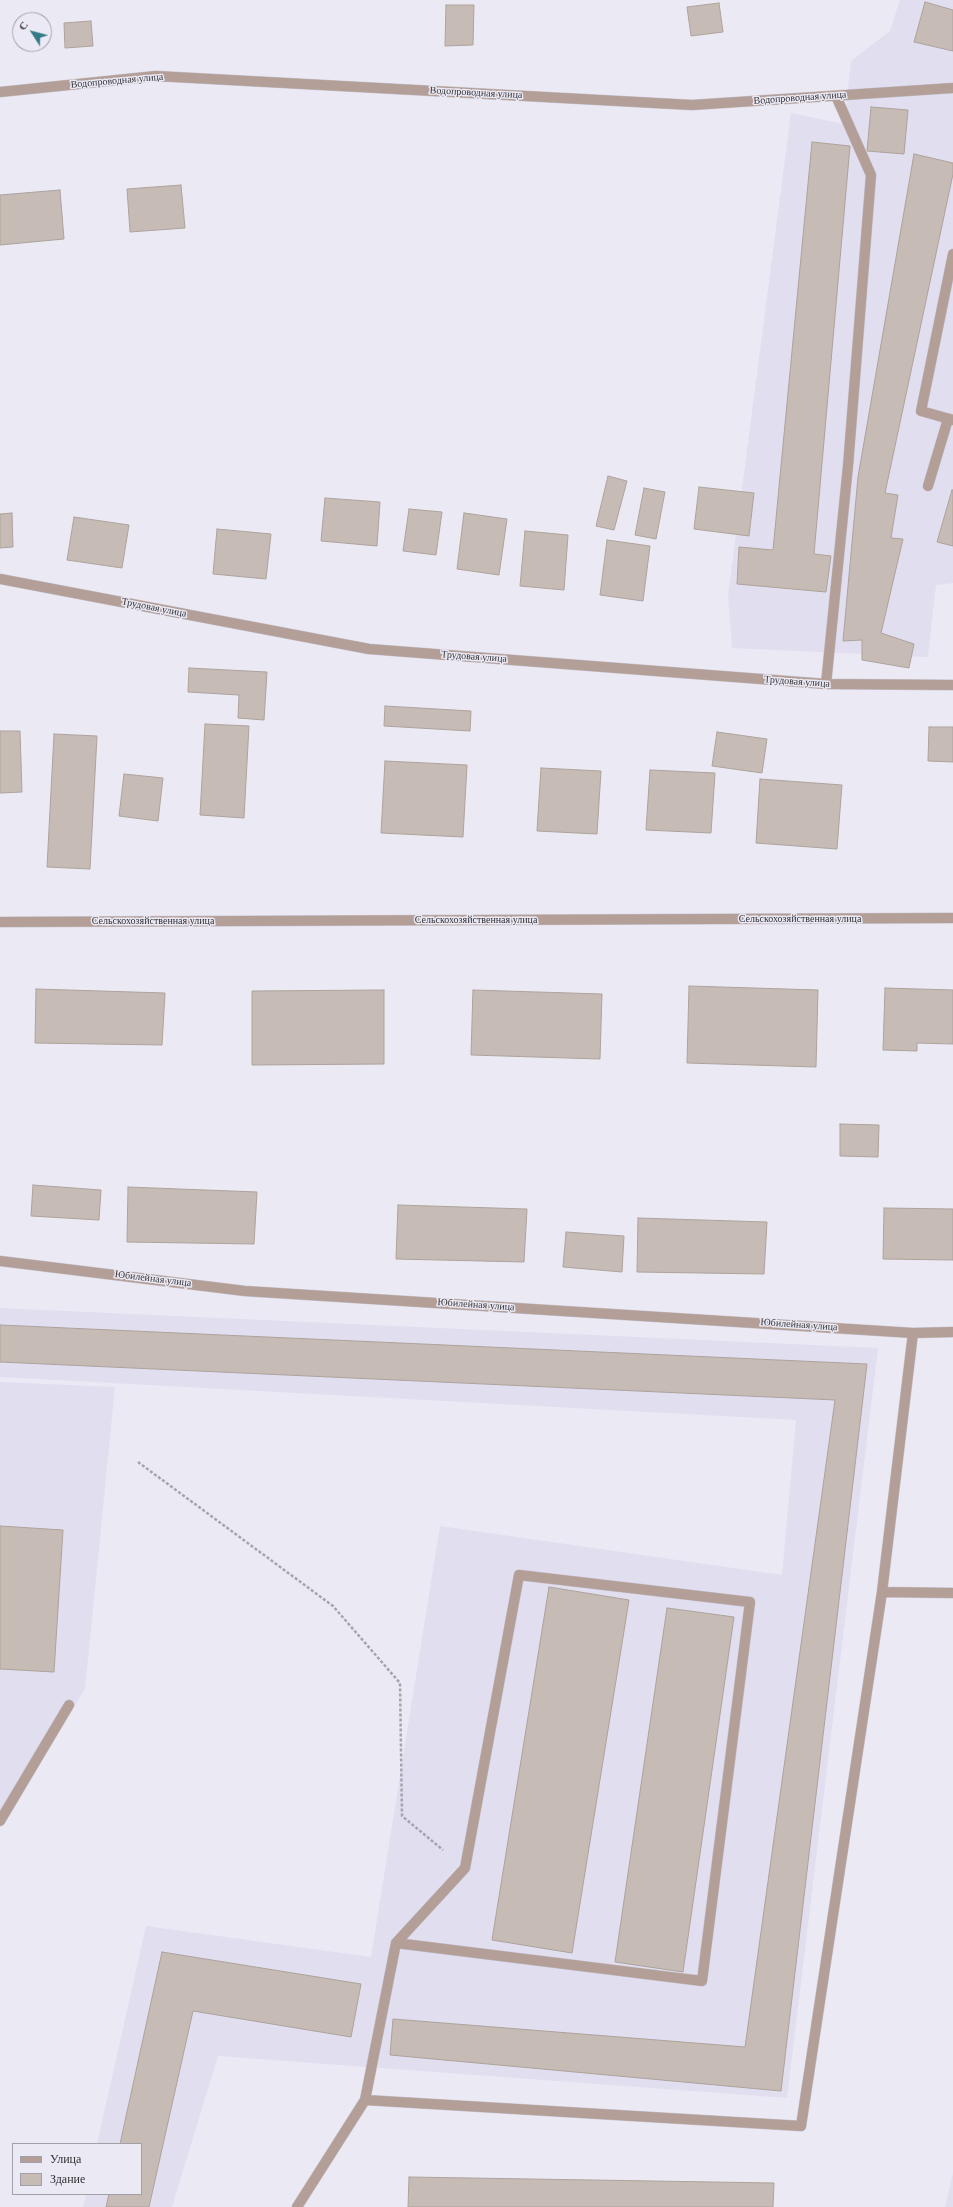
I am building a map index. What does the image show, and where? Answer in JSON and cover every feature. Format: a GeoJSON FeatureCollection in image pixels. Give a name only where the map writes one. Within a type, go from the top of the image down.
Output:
{"type":"FeatureCollection","features":[{"type":"Feature","properties":{"kind":"street","name":"Водопроводная улица"},"geometry":{"type":"LineString","coordinates":[[0,92],[156,76],[692,105],[953,88]]}},
{"type":"Feature","properties":{"kind":"street"},"geometry":{"type":"LineString","coordinates":[[826,684],[848,466],[871,175],[836,96]]}},
{"type":"Feature","properties":{"kind":"street"},"geometry":{"type":"LineString","coordinates":[[928,486],[950,419],[921,411],[953,254]]}},
{"type":"Feature","properties":{"kind":"street","name":"Трудовая улица"},"geometry":{"type":"LineString","coordinates":[[0,579],[369,648],[826,684],[953,685]]}},
{"type":"Feature","properties":{"kind":"street","name":"Сельскохозяйственная улица"},"geometry":{"type":"LineString","coordinates":[[0,922],[953,918]]}},
{"type":"Feature","properties":{"kind":"street","name":"Юбилейная улица"},"geometry":{"type":"LineString","coordinates":[[0,1261],[245,1291],[913,1333],[953,1332]]}},
{"type":"Feature","properties":{"kind":"street"},"geometry":{"type":"LineString","coordinates":[[365,2100],[801,2126],[882,1592],[913,1333]]}},
{"type":"Feature","properties":{"kind":"street"},"geometry":{"type":"LineString","coordinates":[[297,2207],[365,2100],[396,1943],[465,1868],[518,1575],[750,1602],[702,1981],[396,1943]]}},
{"type":"Feature","properties":{"kind":"street"},"geometry":{"type":"LineString","coordinates":[[882,1592],[953,1593]]}},
{"type":"Feature","properties":{"kind":"street"},"geometry":{"type":"LineString","coordinates":[[0,1821],[69,1705]]}},
{"type":"Feature","properties":{"kind":"path"},"geometry":{"type":"LineString","coordinates":[[138,1462],[333,1606],[400,1683],[402,1816],[465,1868]]}},
{"type":"Feature","properties":{"kind":"shaded area"},"geometry":{"type":"Polygon","coordinates":[[[900,0],[953,0],[953,583],[936,585],[928,657],[732,648],[728,596],[791,113],[844,124],[851,61],[890,31],[900,0]]]}},
{"type":"Feature","properties":{"kind":"shaded area"},"geometry":{"type":"Polygon","coordinates":[[[0,1308],[878,1348],[787,2098],[218,2056],[172,2207],[83,2207],[86,2195],[142,2195],[142,2143],[97,2143],[146,1926],[371,1957],[440,1526],[782,1575],[796,1420],[0,1377],[0,1308]]]}},
{"type":"Feature","properties":{"kind":"shaded area"},"geometry":{"type":"Polygon","coordinates":[[[0,1382],[115,1387],[85,1689],[0,1825],[0,1382]]]}},
{"type":"Feature","properties":{"kind":"shaded area"},"geometry":{"type":"Polygon","coordinates":[[[953,2173],[953,2207],[945,2207],[953,2173]]]}},
{"type":"Feature","properties":{"kind":"building"},"geometry":{"type":"Polygon","coordinates":[[[925,2],[953,10],[953,51],[914,42],[925,2]]]}},
{"type":"Feature","properties":{"kind":"building"},"geometry":{"type":"Polygon","coordinates":[[[719,3],[723,32],[691,36],[687,7],[719,3]]]}},
{"type":"Feature","properties":{"kind":"building"},"geometry":{"type":"Polygon","coordinates":[[[446,5],[474,5],[473,45],[445,46],[446,5]]]}},
{"type":"Feature","properties":{"kind":"building"},"geometry":{"type":"Polygon","coordinates":[[[91,21],[93,46],[65,48],[64,23],[91,21]]]}},
{"type":"Feature","properties":{"kind":"building"},"geometry":{"type":"Polygon","coordinates":[[[871,107],[908,110],[904,154],[867,151],[871,107]]]}},
{"type":"Feature","properties":{"kind":"building"},"geometry":{"type":"Polygon","coordinates":[[[812,142],[850,146],[814,554],[831,556],[826,592],[737,584],[739,547],[773,550],[812,142]]]}},
{"type":"Feature","properties":{"kind":"building"},"geometry":{"type":"Polygon","coordinates":[[[914,154],[953,163],[953,174],[885,493],[898,495],[891,538],[903,539],[881,633],[914,644],[909,668],[862,660],[862,640],[843,641],[858,477],[914,154]]]}},
{"type":"Feature","properties":{"kind":"building"},"geometry":{"type":"Polygon","coordinates":[[[181,185],[185,228],[130,232],[127,189],[181,185]]]}},
{"type":"Feature","properties":{"kind":"building"},"geometry":{"type":"Polygon","coordinates":[[[60,190],[64,239],[0,245],[0,195],[60,190]]]}},
{"type":"Feature","properties":{"kind":"building"},"geometry":{"type":"Polygon","coordinates":[[[608,476],[627,481],[614,530],[596,526],[608,476]]]}},
{"type":"Feature","properties":{"kind":"building"},"geometry":{"type":"Polygon","coordinates":[[[699,487],[754,493],[749,536],[694,529],[699,487]]]}},
{"type":"Feature","properties":{"kind":"building"},"geometry":{"type":"Polygon","coordinates":[[[644,488],[665,492],[656,539],[635,535],[644,488]]]}},
{"type":"Feature","properties":{"kind":"building"},"geometry":{"type":"Polygon","coordinates":[[[953,490],[953,546],[937,542],[953,490]]]}},
{"type":"Feature","properties":{"kind":"building"},"geometry":{"type":"Polygon","coordinates":[[[325,498],[380,502],[377,546],[321,541],[325,498]]]}},
{"type":"Feature","properties":{"kind":"building"},"geometry":{"type":"Polygon","coordinates":[[[409,509],[442,512],[436,555],[403,551],[409,509]]]}},
{"type":"Feature","properties":{"kind":"building"},"geometry":{"type":"Polygon","coordinates":[[[12,513],[13,547],[0,548],[0,514],[12,513]]]}},
{"type":"Feature","properties":{"kind":"building"},"geometry":{"type":"Polygon","coordinates":[[[464,513],[507,519],[499,575],[457,569],[464,513]]]}},
{"type":"Feature","properties":{"kind":"building"},"geometry":{"type":"Polygon","coordinates":[[[74,517],[129,525],[122,568],[67,560],[74,517]]]}},
{"type":"Feature","properties":{"kind":"building"},"geometry":{"type":"Polygon","coordinates":[[[217,529],[271,534],[266,579],[213,574],[217,529]]]}},
{"type":"Feature","properties":{"kind":"building"},"geometry":{"type":"Polygon","coordinates":[[[525,531],[568,535],[564,590],[520,586],[525,531]]]}},
{"type":"Feature","properties":{"kind":"building"},"geometry":{"type":"Polygon","coordinates":[[[607,540],[650,546],[643,601],[600,595],[607,540]]]}},
{"type":"Feature","properties":{"kind":"building"},"geometry":{"type":"Polygon","coordinates":[[[189,668],[267,672],[264,720],[238,718],[239,695],[188,692],[189,668]]]}},
{"type":"Feature","properties":{"kind":"building"},"geometry":{"type":"Polygon","coordinates":[[[385,706],[471,711],[470,731],[384,726],[385,706]]]}},
{"type":"Feature","properties":{"kind":"building"},"geometry":{"type":"Polygon","coordinates":[[[205,724],[249,726],[244,818],[200,815],[205,724]]]}},
{"type":"Feature","properties":{"kind":"building"},"geometry":{"type":"Polygon","coordinates":[[[929,727],[953,727],[953,762],[928,761],[929,727]]]}},
{"type":"Feature","properties":{"kind":"building"},"geometry":{"type":"Polygon","coordinates":[[[0,731],[20,731],[22,792],[0,793],[0,731]]]}},
{"type":"Feature","properties":{"kind":"building"},"geometry":{"type":"Polygon","coordinates":[[[717,732],[767,739],[762,773],[712,766],[717,732]]]}},
{"type":"Feature","properties":{"kind":"building"},"geometry":{"type":"Polygon","coordinates":[[[54,734],[97,736],[90,869],[47,867],[54,734]]]}},
{"type":"Feature","properties":{"kind":"building"},"geometry":{"type":"Polygon","coordinates":[[[385,761],[467,765],[463,837],[381,833],[385,761]]]}},
{"type":"Feature","properties":{"kind":"building"},"geometry":{"type":"Polygon","coordinates":[[[541,768],[601,771],[597,834],[537,831],[541,768]]]}},
{"type":"Feature","properties":{"kind":"building"},"geometry":{"type":"Polygon","coordinates":[[[650,770],[715,773],[711,833],[646,830],[650,770]]]}},
{"type":"Feature","properties":{"kind":"building"},"geometry":{"type":"Polygon","coordinates":[[[124,774],[163,778],[158,821],[119,816],[124,774]]]}},
{"type":"Feature","properties":{"kind":"building"},"geometry":{"type":"Polygon","coordinates":[[[760,779],[842,785],[837,849],[756,843],[760,779]]]}},
{"type":"Feature","properties":{"kind":"building"},"geometry":{"type":"Polygon","coordinates":[[[689,986],[818,990],[816,1067],[687,1063],[689,986]]]}},
{"type":"Feature","properties":{"kind":"building"},"geometry":{"type":"Polygon","coordinates":[[[885,988],[953,990],[953,1044],[917,1043],[917,1051],[883,1050],[885,988]]]}},
{"type":"Feature","properties":{"kind":"building"},"geometry":{"type":"Polygon","coordinates":[[[36,989],[165,993],[162,1045],[35,1043],[36,989]]]}},
{"type":"Feature","properties":{"kind":"building"},"geometry":{"type":"Polygon","coordinates":[[[384,990],[384,1064],[252,1065],[252,991],[384,990]]]}},
{"type":"Feature","properties":{"kind":"building"},"geometry":{"type":"Polygon","coordinates":[[[473,990],[602,994],[600,1059],[471,1055],[473,990]]]}},
{"type":"Feature","properties":{"kind":"building"},"geometry":{"type":"Polygon","coordinates":[[[840,1124],[879,1125],[878,1157],[840,1156],[840,1124]]]}},
{"type":"Feature","properties":{"kind":"building"},"geometry":{"type":"Polygon","coordinates":[[[33,1185],[101,1190],[99,1220],[31,1216],[33,1185]]]}},
{"type":"Feature","properties":{"kind":"building"},"geometry":{"type":"Polygon","coordinates":[[[128,1187],[257,1192],[254,1244],[127,1242],[128,1187]]]}},
{"type":"Feature","properties":{"kind":"building"},"geometry":{"type":"Polygon","coordinates":[[[398,1205],[527,1209],[524,1262],[396,1259],[398,1205]]]}},
{"type":"Feature","properties":{"kind":"building"},"geometry":{"type":"Polygon","coordinates":[[[884,1208],[953,1209],[953,1260],[883,1259],[884,1208]]]}},
{"type":"Feature","properties":{"kind":"building"},"geometry":{"type":"Polygon","coordinates":[[[638,1218],[767,1222],[764,1274],[637,1272],[638,1218]]]}},
{"type":"Feature","properties":{"kind":"building"},"geometry":{"type":"Polygon","coordinates":[[[566,1232],[624,1236],[622,1272],[563,1267],[566,1232]]]}},
{"type":"Feature","properties":{"kind":"building"},"geometry":{"type":"Polygon","coordinates":[[[0,1325],[867,1364],[781,2091],[390,2055],[393,2019],[745,2047],[835,1400],[0,1362],[0,1325]]]}},
{"type":"Feature","properties":{"kind":"building"},"geometry":{"type":"Polygon","coordinates":[[[0,1526],[63,1530],[54,1672],[0,1669],[0,1526]]]}},
{"type":"Feature","properties":{"kind":"building"},"geometry":{"type":"Polygon","coordinates":[[[549,1587],[629,1600],[572,1953],[492,1940],[549,1587]]]}},
{"type":"Feature","properties":{"kind":"building"},"geometry":{"type":"Polygon","coordinates":[[[667,1608],[734,1617],[683,1972],[615,1962],[667,1608]]]}},
{"type":"Feature","properties":{"kind":"building"},"geometry":{"type":"Polygon","coordinates":[[[162,1952],[361,1984],[351,2037],[193,2011],[149,2207],[106,2207],[109,2195],[142,2195],[142,2143],[120,2143],[162,1952]]]}},
{"type":"Feature","properties":{"kind":"building"},"geometry":{"type":"Polygon","coordinates":[[[409,2177],[774,2183],[773,2207],[408,2207],[409,2177]]]}}]}
